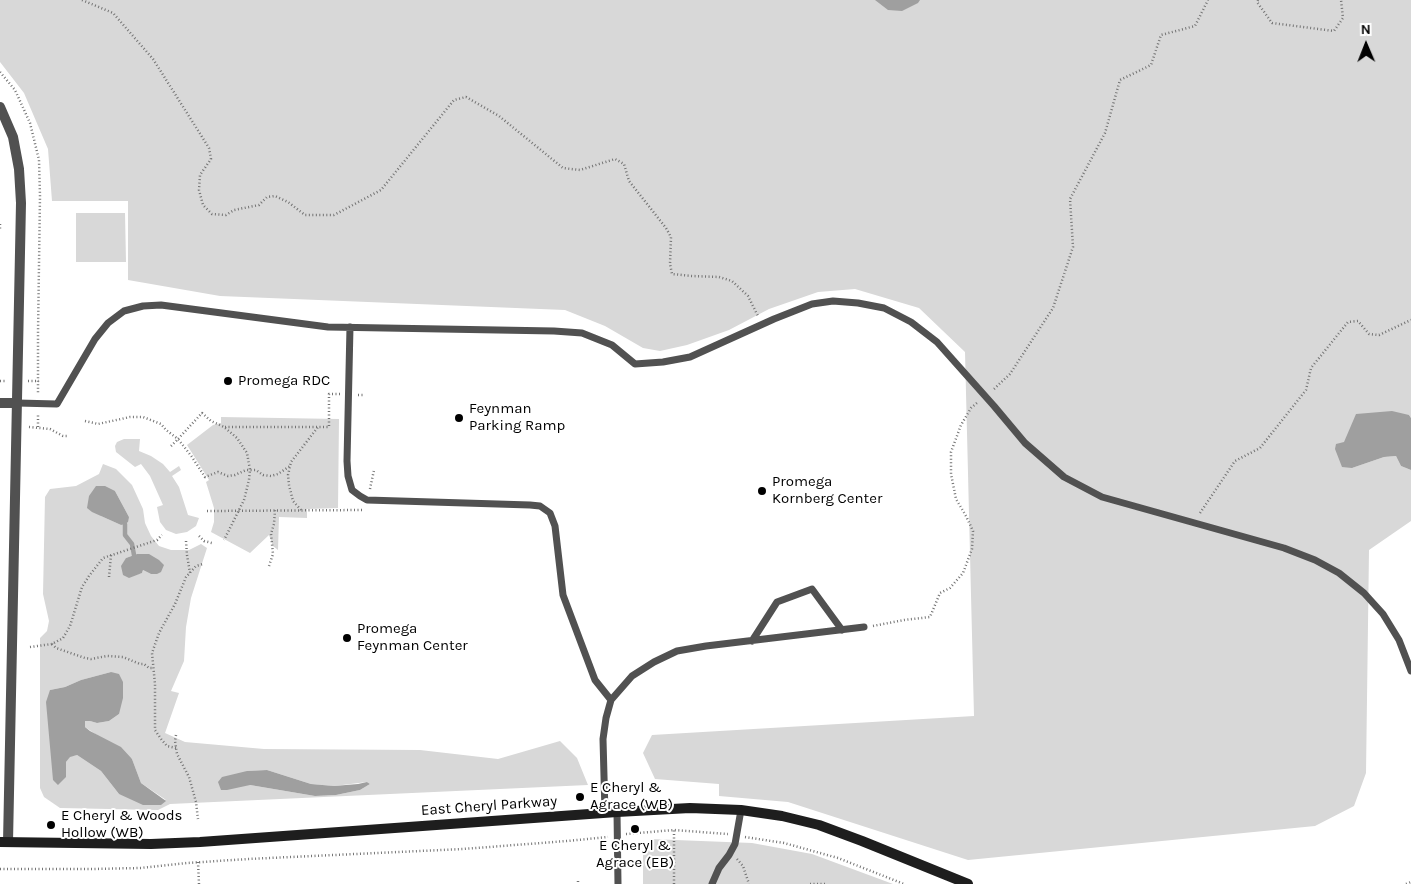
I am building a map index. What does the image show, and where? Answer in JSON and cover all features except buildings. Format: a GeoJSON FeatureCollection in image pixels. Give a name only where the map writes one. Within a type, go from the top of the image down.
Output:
{"type":"FeatureCollection","features":[{"type":"Feature","properties":{"kind":"street"},"geometry":{"type":"LineString","coordinates":[[0,107],[13,136],[19,169],[21,203],[4,842]]}},
{"type":"Feature","properties":{"kind":"street"},"geometry":{"type":"LineString","coordinates":[[0,403],[17,403]]}},
{"type":"Feature","properties":{"kind":"street","name":"East Cheryl Parkway"},"geometry":{"type":"LineString","coordinates":[[4,842],[186,843],[617,812],[690,808],[741,810],[782,816],[819,826],[862,841],[968,884]]}},
{"type":"Feature","properties":{"kind":"lane"},"geometry":{"type":"LineString","coordinates":[[17,403],[57,404],[95,339],[108,323],[124,311],[143,306],[161,305],[328,327],[582,333],[612,345],[634,364],[663,362],[690,357],[793,310],[812,304],[833,301],[884,308],[911,322],[937,342],[1025,443],[1064,477],[1102,497],[1284,548],[1315,560],[1339,573],[1364,593],[1382,614],[1399,640],[1411,672]]}},
{"type":"Feature","properties":{"kind":"lane"},"geometry":{"type":"LineString","coordinates":[[350,327],[348,476],[352,490],[367,500],[530,505],[540,506],[550,513],[555,526],[563,595],[595,680],[611,700]]}},
{"type":"Feature","properties":{"kind":"lane"},"geometry":{"type":"LineString","coordinates":[[752,641],[777,602],[812,589],[842,630]]}},
{"type":"Feature","properties":{"kind":"lane"},"geometry":{"type":"LineString","coordinates":[[605,813],[603,739],[606,718],[611,700],[632,676],[654,662],[676,652],[706,646],[864,627]]}},
{"type":"Feature","properties":{"kind":"lane"},"geometry":{"type":"LineString","coordinates":[[712,884],[719,868],[731,851],[737,835],[741,810]]}},
{"type":"Feature","properties":{"kind":"lane"},"geometry":{"type":"LineString","coordinates":[[617,812],[618,884]]}},
{"type":"Feature","properties":{"kind":"path"},"geometry":{"type":"LineString","coordinates":[[82,0],[113,13],[153,59],[209,148],[211,158],[200,175],[199,190],[203,205],[212,214],[226,215],[234,210],[259,205],[267,197],[275,196],[288,202],[305,215],[334,215],[381,190],[454,100],[466,96],[499,116],[563,168],[580,170],[615,159],[624,164],[629,181],[666,228],[670,237],[672,274],[719,277],[732,281],[748,296],[762,324]]}},
{"type":"Feature","properties":{"kind":"path"},"geometry":{"type":"LineString","coordinates":[[864,627],[930,617],[940,593],[950,588],[963,573],[972,549],[973,531],[956,499],[951,474],[951,452],[960,424],[971,408],[1010,374],[1053,308],[1073,248],[1070,200],[1105,133],[1120,80],[1151,65],[1162,35],[1195,26],[1208,0]]}},
{"type":"Feature","properties":{"kind":"path"},"geometry":{"type":"LineString","coordinates":[[1258,0],[1257,2],[1272,23],[1334,31],[1343,18],[1341,0]]}},
{"type":"Feature","properties":{"kind":"path"},"geometry":{"type":"LineString","coordinates":[[0,72],[15,90],[30,123],[39,160],[38,427]]}},
{"type":"Feature","properties":{"kind":"path"},"geometry":{"type":"LineString","coordinates":[[0,224],[0,230]]}},
{"type":"Feature","properties":{"kind":"path"},"geometry":{"type":"LineString","coordinates":[[1194,523],[1203,506],[1235,461],[1260,448],[1306,390],[1311,368],[1348,322],[1358,321],[1369,334],[1379,335],[1411,320]]}},
{"type":"Feature","properties":{"kind":"path"},"geometry":{"type":"LineString","coordinates":[[26,381],[38,381]]}},
{"type":"Feature","properties":{"kind":"path"},"geometry":{"type":"LineString","coordinates":[[224,427],[329,427],[329,394],[365,395]]}},
{"type":"Feature","properties":{"kind":"path"},"geometry":{"type":"LineString","coordinates":[[171,446],[202,413],[237,438],[246,453],[250,480],[244,500],[224,540]]}},
{"type":"Feature","properties":{"kind":"path"},"geometry":{"type":"LineString","coordinates":[[85,422],[98,424],[130,417],[143,417],[161,424],[178,439],[205,477],[218,472],[228,476],[250,470],[256,470],[263,476],[270,476],[278,474],[290,466]]}},
{"type":"Feature","properties":{"kind":"path"},"geometry":{"type":"LineString","coordinates":[[25,427],[50,428],[63,436],[69,436]]}},
{"type":"Feature","properties":{"kind":"path"},"geometry":{"type":"LineString","coordinates":[[301,510],[293,501],[288,475],[291,462],[319,427]]}},
{"type":"Feature","properties":{"kind":"path"},"geometry":{"type":"LineString","coordinates":[[207,511],[365,510],[374,470]]}},
{"type":"Feature","properties":{"kind":"path"},"geometry":{"type":"LineString","coordinates":[[278,474],[288,475]]}},
{"type":"Feature","properties":{"kind":"path"},"geometry":{"type":"LineString","coordinates":[[269,566],[273,554],[271,534],[275,510]]}},
{"type":"Feature","properties":{"kind":"path"},"geometry":{"type":"LineString","coordinates":[[30,646],[52,644],[63,638],[70,626],[82,587],[103,558],[157,540],[162,535]]}},
{"type":"Feature","properties":{"kind":"path"},"geometry":{"type":"LineString","coordinates":[[200,536],[212,544]]}},
{"type":"Feature","properties":{"kind":"path"},"geometry":{"type":"LineString","coordinates":[[186,541],[190,573]]}},
{"type":"Feature","properties":{"kind":"path"},"geometry":{"type":"LineString","coordinates":[[109,577],[111,556]]}},
{"type":"Feature","properties":{"kind":"path"},"geometry":{"type":"LineString","coordinates":[[176,748],[167,746],[155,730],[155,684],[152,653],[159,633],[175,604],[186,578],[196,566],[203,564]]}},
{"type":"Feature","properties":{"kind":"path"},"geometry":{"type":"LineString","coordinates":[[52,644],[56,648],[85,658],[123,657],[152,668]]}},
{"type":"Feature","properties":{"kind":"path"},"geometry":{"type":"LineString","coordinates":[[176,735],[177,754],[189,777],[196,802],[198,819]]}},
{"type":"Feature","properties":{"kind":"path"},"geometry":{"type":"LineString","coordinates":[[674,830],[674,884]]}},
{"type":"Feature","properties":{"kind":"path"},"geometry":{"type":"LineString","coordinates":[[633,833],[674,830],[729,834]]}},
{"type":"Feature","properties":{"kind":"path"},"geometry":{"type":"LineString","coordinates":[[744,836],[784,843],[838,858],[904,884]]}},
{"type":"Feature","properties":{"kind":"path"},"geometry":{"type":"LineString","coordinates":[[0,869],[140,868],[198,862],[463,849],[599,838]]}},
{"type":"Feature","properties":{"kind":"path"},"geometry":{"type":"LineString","coordinates":[[731,851],[743,866],[750,884]]}},
{"type":"Feature","properties":{"kind":"path"},"geometry":{"type":"LineString","coordinates":[[198,862],[199,884]]}},
{"type":"Feature","properties":{"kind":"path"},"geometry":{"type":"LineString","coordinates":[[1406,884],[1411,882]]}},
{"type":"Feature","properties":{"kind":"path"},"geometry":{"type":"LineString","coordinates":[[810,884],[827,884]]}},
{"type":"Feature","properties":{"kind":"shaded area"},"geometry":{"type":"Polygon","coordinates":[[[0,0],[1411,0],[1411,418],[1409,415],[1352,468],[1384,457],[1396,456],[1401,466],[1411,470],[1411,521],[1369,550],[1366,773],[1354,806],[1315,826],[968,860],[788,802],[719,796],[719,784],[655,779],[643,753],[652,735],[974,716],[965,352],[919,308],[855,289],[818,292],[769,309],[729,330],[687,345],[660,351],[643,348],[605,326],[565,310],[220,296],[128,280],[128,201],[52,201],[48,149],[24,93],[0,62],[0,0]]]}},
{"type":"Feature","properties":{"kind":"shaded area"},"geometry":{"type":"Polygon","coordinates":[[[875,0],[920,0],[918,3],[902,11],[888,10],[875,0]]]}},
{"type":"Feature","properties":{"kind":"shaded area"},"geometry":{"type":"Polygon","coordinates":[[[76,213],[125,213],[126,262],[76,262],[76,213]]]}},
{"type":"Feature","properties":{"kind":"shaded area"},"geometry":{"type":"Polygon","coordinates":[[[1392,411],[1409,415],[1411,418],[1411,470],[1401,466],[1396,456],[1384,457],[1352,468],[1342,467],[1335,449],[1336,444],[1344,442],[1356,414],[1392,411]]]}},
{"type":"Feature","properties":{"kind":"shaded area"},"geometry":{"type":"Polygon","coordinates":[[[221,417],[339,419],[338,508],[307,509],[307,518],[279,517],[278,550],[273,546],[269,535],[250,553],[211,532],[214,522],[214,508],[206,482],[209,480],[187,445],[213,425],[221,423],[221,417]]]}},
{"type":"Feature","properties":{"kind":"shaded area"},"geometry":{"type":"Polygon","coordinates":[[[124,439],[140,439],[139,451],[163,464],[170,472],[179,466],[181,470],[172,476],[179,487],[188,515],[199,518],[196,526],[187,532],[176,534],[166,530],[160,522],[157,507],[163,505],[150,476],[141,464],[135,467],[116,452],[115,446],[117,442],[124,439]]]}},
{"type":"Feature","properties":{"kind":"shaded area"},"geometry":{"type":"Polygon","coordinates":[[[103,464],[116,469],[132,485],[143,509],[145,523],[151,536],[159,546],[171,550],[189,550],[201,544],[207,548],[191,598],[186,627],[184,661],[171,691],[179,693],[165,733],[185,742],[264,749],[420,750],[498,759],[560,741],[577,758],[588,785],[170,804],[158,810],[60,808],[44,797],[40,788],[40,638],[47,631],[49,621],[43,594],[45,497],[50,489],[76,486],[99,474],[103,464]],[[115,491],[101,516],[121,525],[129,517],[115,491]],[[137,554],[126,558],[131,576],[142,573],[143,570],[151,574],[137,554]],[[111,672],[81,680],[65,687],[50,690],[66,762],[70,756],[77,755],[101,771],[119,794],[166,800],[141,783],[132,759],[85,727],[85,721],[97,723],[109,721],[119,714],[111,672]],[[267,770],[247,771],[250,785],[315,796],[336,795],[360,790],[370,784],[367,782],[334,786],[311,784],[267,770]]]}},
{"type":"Feature","properties":{"kind":"shaded area"},"geometry":{"type":"Polygon","coordinates":[[[96,486],[105,486],[115,491],[129,517],[128,522],[121,525],[87,508],[89,496],[96,486]]]}},
{"type":"Feature","properties":{"kind":"shaded area"},"geometry":{"type":"Polygon","coordinates":[[[137,554],[149,554],[159,560],[164,565],[161,572],[151,574],[143,570],[142,573],[129,578],[123,575],[121,566],[126,558],[137,554]]]}},
{"type":"Feature","properties":{"kind":"shaded area"},"geometry":{"type":"Polygon","coordinates":[[[111,672],[119,674],[123,682],[123,698],[119,714],[109,721],[97,723],[85,721],[85,727],[121,747],[132,759],[141,783],[166,801],[161,805],[143,805],[119,794],[101,771],[77,755],[70,757],[66,762],[66,777],[58,785],[53,780],[46,702],[50,690],[111,672]]]}},
{"type":"Feature","properties":{"kind":"shaded area"},"geometry":{"type":"Polygon","coordinates":[[[267,770],[311,784],[334,786],[367,782],[370,784],[360,790],[336,795],[315,796],[250,785],[221,790],[218,782],[222,777],[247,771],[267,770]]]}},
{"type":"Feature","properties":{"kind":"shaded area"},"geometry":{"type":"Polygon","coordinates":[[[650,839],[752,843],[812,854],[893,884],[643,884],[643,854],[650,839]]]}},
{"type":"Feature","properties":{"kind":"waterway"},"geometry":{"type":"LineString","coordinates":[[125,524],[125,535],[132,544],[134,555]]}},
{"type":"Feature","properties":{"kind":"place","name":"Promega RDC"},"geometry":{"type":"Point","coordinates":[228,381]}},
{"type":"Feature","properties":{"kind":"place","name":"Feynman Parking Ramp"},"geometry":{"type":"Point","coordinates":[459,418]}},
{"type":"Feature","properties":{"kind":"place","name":"Promega Kornberg Center"},"geometry":{"type":"Point","coordinates":[762,491]}},
{"type":"Feature","properties":{"kind":"place","name":"Promega Feynman Center"},"geometry":{"type":"Point","coordinates":[347,638]}},
{"type":"Feature","properties":{"kind":"place","name":"E Cheryl & Agrace (WB)"},"geometry":{"type":"Point","coordinates":[580,797]}},
{"type":"Feature","properties":{"kind":"place","name":"E Cheryl & Woods Hollow (WB)"},"geometry":{"type":"Point","coordinates":[51,825]}},
{"type":"Feature","properties":{"kind":"place","name":"E Cheryl & Agrace (EB)"},"geometry":{"type":"Point","coordinates":[635,829]}}]}
